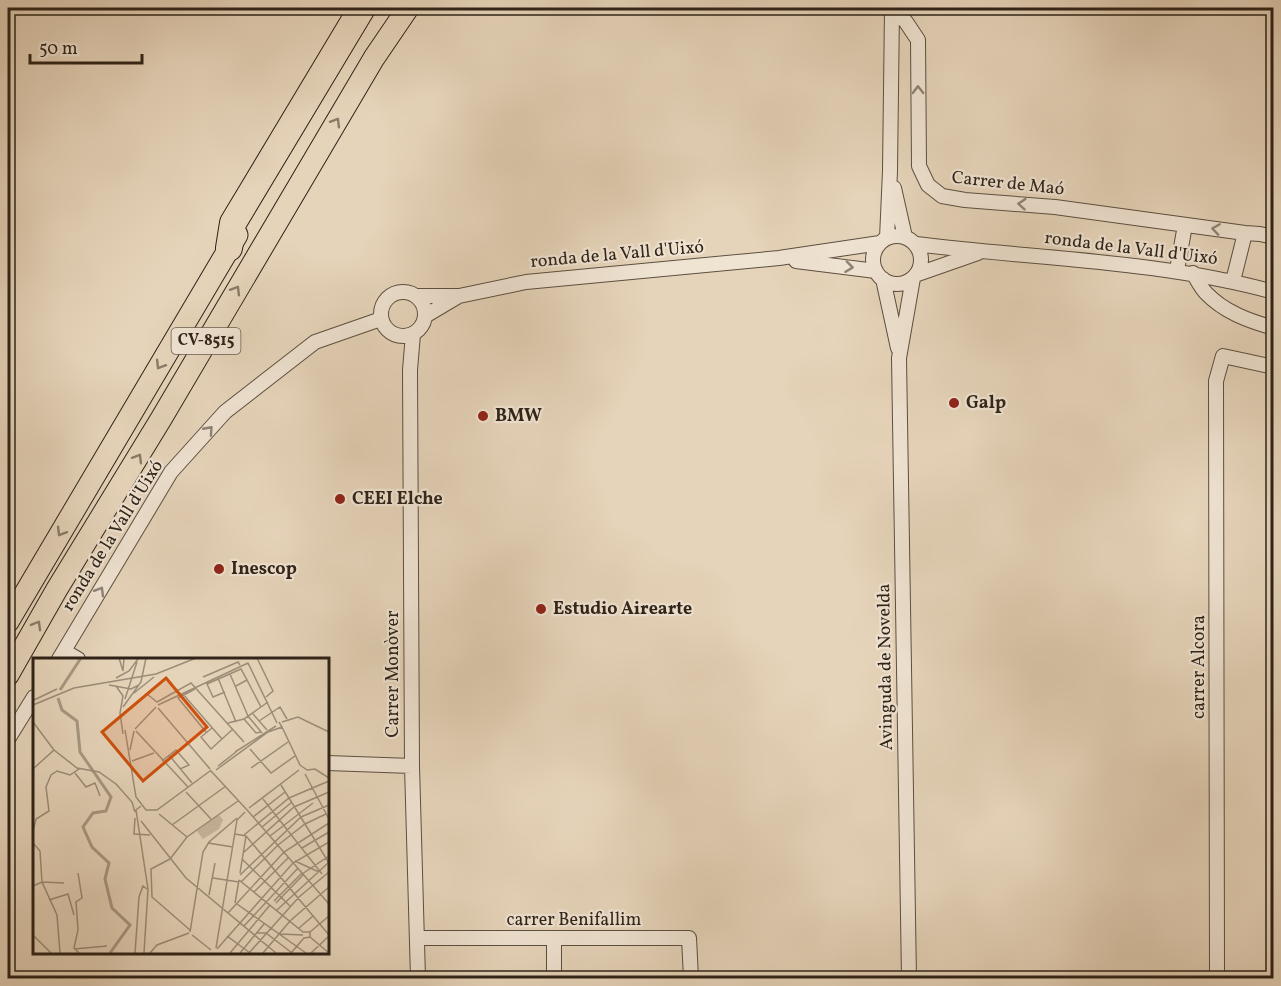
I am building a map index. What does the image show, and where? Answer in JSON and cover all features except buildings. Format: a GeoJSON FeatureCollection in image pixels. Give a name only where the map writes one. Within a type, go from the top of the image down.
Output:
{"type":"FeatureCollection","features":[{"type":"Feature","properties":{"kind":"highway"},"geometry":{"type":"LineString","coordinates":[[230,248],[233,223],[362,8]]}},
{"type":"Feature","properties":{"kind":"main road","name":"CV-8515"},"geometry":{"type":"LineString","coordinates":[[8,622],[372,8]]}},
{"type":"Feature","properties":{"kind":"main road","name":"CV-8515"},"geometry":{"type":"LineString","coordinates":[[8,675],[374,58],[408,8]]}},
{"type":"Feature","properties":{"kind":"street"},"geometry":{"type":"LineString","coordinates":[[892,8],[890,171],[883,241],[874,255],[899,355]]}},
{"type":"Feature","properties":{"kind":"street","name":"Carrer de Maó"},"geometry":{"type":"LineString","coordinates":[[892,8],[906,22],[918,40],[919,166],[928,185],[942,196],[1055,207],[1274,237]]}},
{"type":"Feature","properties":{"kind":"street"},"geometry":{"type":"LineString","coordinates":[[890,171],[910,240],[920,251],[921,259],[899,355]]}},
{"type":"Feature","properties":{"kind":"street"},"geometry":{"type":"LineString","coordinates":[[1177,270],[1185,225]]}},
{"type":"Feature","properties":{"kind":"street"},"geometry":{"type":"LineString","coordinates":[[1233,281],[1245,233]]}},
{"type":"Feature","properties":{"kind":"street"},"geometry":{"type":"LineString","coordinates":[[883,241],[895,236],[910,240]]}},
{"type":"Feature","properties":{"kind":"street","name":"ronda de la Vall d'Uixó"},"geometry":{"type":"LineString","coordinates":[[910,240],[982,252],[1049,256],[1177,270],[1274,292]]}},
{"type":"Feature","properties":{"kind":"street","name":"ronda de la Vall d'Uixó"},"geometry":{"type":"LineString","coordinates":[[416,296],[459,296],[526,282],[779,258],[883,241]]}},
{"type":"Feature","properties":{"kind":"street","name":"ronda de la Vall d'Uixó"},"geometry":{"type":"LineString","coordinates":[[916,276],[982,252]]}},
{"type":"Feature","properties":{"kind":"street","name":"ronda de la Vall d'Uixó"},"geometry":{"type":"LineString","coordinates":[[779,258],[880,275]]}},
{"type":"Feature","properties":{"kind":"street"},"geometry":{"type":"LineString","coordinates":[[1193,273],[1205,293],[1225,308],[1246,320],[1274,328]]}},
{"type":"Feature","properties":{"kind":"street"},"geometry":{"type":"LineString","coordinates":[[880,275],[898,284],[916,276]]}},
{"type":"Feature","properties":{"kind":"street"},"geometry":{"type":"LineString","coordinates":[[402,291],[416,296],[424,308],[425,316],[419,329],[413,334],[398,336],[386,328],[381,319],[381,308],[388,296],[402,291]]}},
{"type":"Feature","properties":{"kind":"street","name":"ronda de la Vall d'Uixó"},"geometry":{"type":"LineString","coordinates":[[425,316],[459,296]]}},
{"type":"Feature","properties":{"kind":"street","name":"ronda de la Vall d'Uixó"},"geometry":{"type":"LineString","coordinates":[[62,655],[171,472],[225,412],[315,342],[381,319]]}},
{"type":"Feature","properties":{"kind":"street","name":"Carrer Monòver"},"geometry":{"type":"LineString","coordinates":[[413,334],[410,370],[412,766],[418,978]]}},
{"type":"Feature","properties":{"kind":"street","name":"Carrer Monòver"},"geometry":{"type":"LineString","coordinates":[[398,336],[410,370]]}},
{"type":"Feature","properties":{"kind":"street","name":"Avinguda de Novelda"},"geometry":{"type":"LineString","coordinates":[[899,355],[909,978]]}},
{"type":"Feature","properties":{"kind":"street","name":"carrer Alcora"},"geometry":{"type":"LineString","coordinates":[[1217,978],[1216,381],[1223,356],[1274,367]]}},
{"type":"Feature","properties":{"kind":"street"},"geometry":{"type":"LineString","coordinates":[[8,739],[33,699]]}},
{"type":"Feature","properties":{"kind":"street"},"geometry":{"type":"LineString","coordinates":[[328,763],[412,766]]}},
{"type":"Feature","properties":{"kind":"street","name":"carrer Benifallim"},"geometry":{"type":"LineString","coordinates":[[418,938],[690,938],[691,978]]}},
{"type":"Feature","properties":{"kind":"street"},"geometry":{"type":"LineString","coordinates":[[554,938],[554,978]]}},
{"type":"Feature","properties":{"kind":"place","name":"Galp"},"geometry":{"type":"Point","coordinates":[954,403]}},
{"type":"Feature","properties":{"kind":"place","name":"BMW"},"geometry":{"type":"Point","coordinates":[483,416]}},
{"type":"Feature","properties":{"kind":"place","name":"CEEI Elche"},"geometry":{"type":"Point","coordinates":[340,499]}},
{"type":"Feature","properties":{"kind":"place","name":"Inescop"},"geometry":{"type":"Point","coordinates":[219,569]}},
{"type":"Feature","properties":{"kind":"place","name":"Estudio Airearte"},"geometry":{"type":"Point","coordinates":[541,609]}}]}
